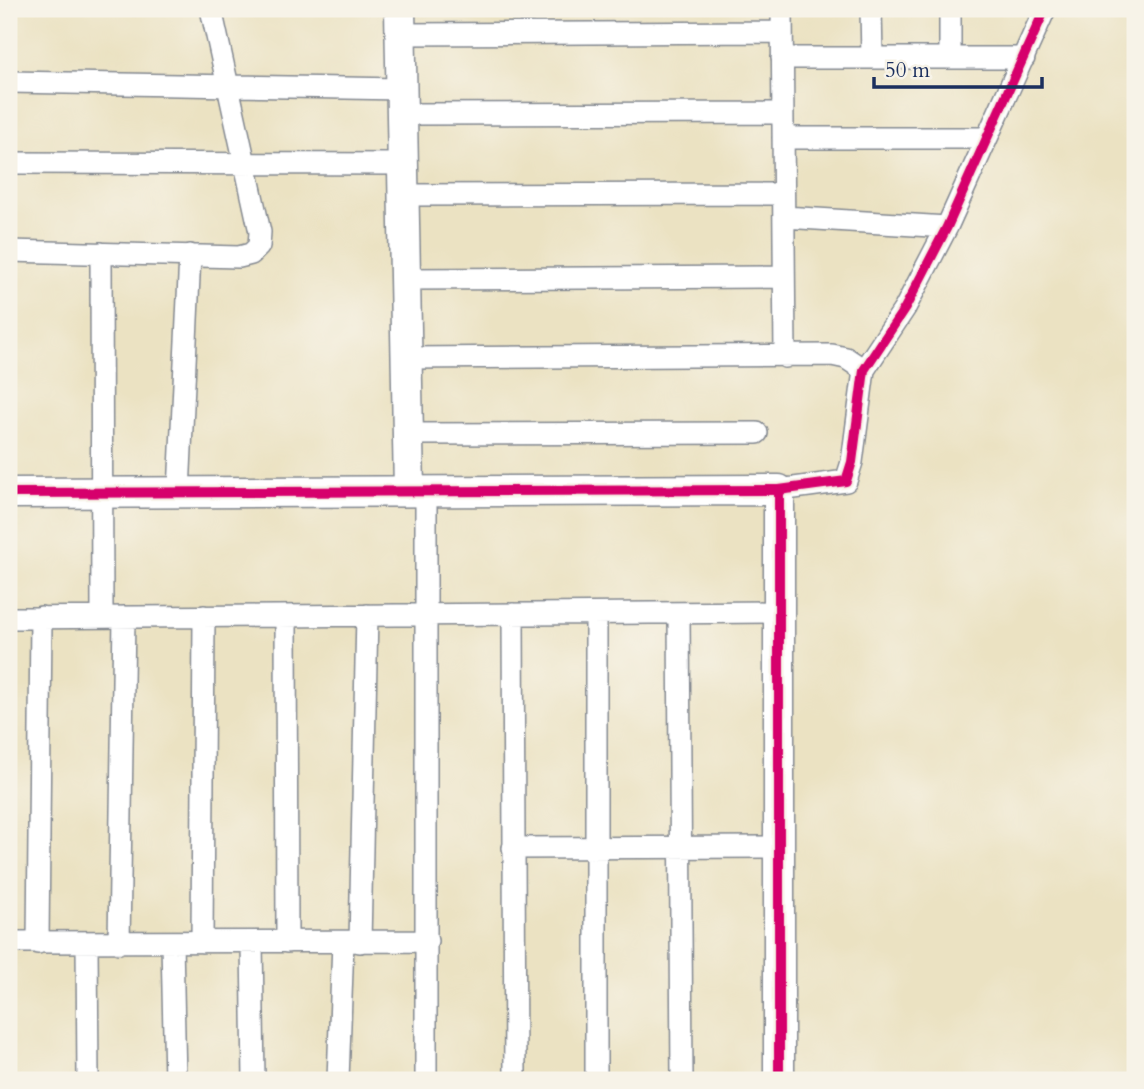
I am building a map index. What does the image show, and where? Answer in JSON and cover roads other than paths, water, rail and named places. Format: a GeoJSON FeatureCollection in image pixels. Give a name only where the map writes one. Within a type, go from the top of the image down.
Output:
{"type":"FeatureCollection","features":[{"type":"Feature","properties":{"kind":"street"},"geometry":{"type":"LineString","coordinates":[[9,251],[239,257],[251,254],[259,246],[260,232],[246,162],[211,9]]}},
{"type":"Feature","properties":{"kind":"street"},"geometry":{"type":"LineString","coordinates":[[782,9],[785,357]]}},
{"type":"Feature","properties":{"kind":"street"},"geometry":{"type":"LineString","coordinates":[[871,9],[872,58]]}},
{"type":"Feature","properties":{"kind":"street"},"geometry":{"type":"LineString","coordinates":[[950,9],[950,58]]}},
{"type":"Feature","properties":{"kind":"street"},"geometry":{"type":"LineString","coordinates":[[9,493],[779,490],[846,481],[852,462],[864,370],[905,308],[947,227],[1045,9]]}},
{"type":"Feature","properties":{"kind":"street"},"geometry":{"type":"LineString","coordinates":[[426,1080],[426,615],[417,491],[408,433],[400,21],[782,32]]}},
{"type":"Feature","properties":{"kind":"street"},"geometry":{"type":"LineString","coordinates":[[782,58],[1024,58]]}},
{"type":"Feature","properties":{"kind":"street"},"geometry":{"type":"LineString","coordinates":[[9,82],[229,86],[401,102],[783,113]]}},
{"type":"Feature","properties":{"kind":"street"},"geometry":{"type":"LineString","coordinates":[[783,138],[987,138]]}},
{"type":"Feature","properties":{"kind":"street"},"geometry":{"type":"LineString","coordinates":[[9,163],[402,164]]}},
{"type":"Feature","properties":{"kind":"street"},"geometry":{"type":"LineString","coordinates":[[403,195],[783,194]]}},
{"type":"Feature","properties":{"kind":"street"},"geometry":{"type":"LineString","coordinates":[[784,217],[947,227]]}},
{"type":"Feature","properties":{"kind":"street"},"geometry":{"type":"LineString","coordinates":[[101,253],[102,617]]}},
{"type":"Feature","properties":{"kind":"street"},"geometry":{"type":"LineString","coordinates":[[179,492],[190,255]]}},
{"type":"Feature","properties":{"kind":"street"},"geometry":{"type":"LineString","coordinates":[[405,279],[784,277]]}},
{"type":"Feature","properties":{"kind":"street"},"geometry":{"type":"LineString","coordinates":[[406,358],[832,355],[846,358],[864,370]]}},
{"type":"Feature","properties":{"kind":"street"},"geometry":{"type":"LineString","coordinates":[[408,433],[757,433]]}},
{"type":"Feature","properties":{"kind":"street"},"geometry":{"type":"LineString","coordinates":[[779,490],[779,1080]]}},
{"type":"Feature","properties":{"kind":"street"},"geometry":{"type":"LineString","coordinates":[[9,618],[779,612]]}},
{"type":"Feature","properties":{"kind":"street"},"geometry":{"type":"LineString","coordinates":[[679,613],[682,1080]]}},
{"type":"Feature","properties":{"kind":"street"},"geometry":{"type":"LineString","coordinates":[[513,614],[515,1080]]}},
{"type":"Feature","properties":{"kind":"street"},"geometry":{"type":"LineString","coordinates":[[596,614],[596,1080]]}},
{"type":"Feature","properties":{"kind":"street"},"geometry":{"type":"LineString","coordinates":[[338,1080],[351,942],[367,615]]}},
{"type":"Feature","properties":{"kind":"street"},"geometry":{"type":"LineString","coordinates":[[202,942],[204,616]]}},
{"type":"Feature","properties":{"kind":"street"},"geometry":{"type":"LineString","coordinates":[[286,616],[287,942]]}},
{"type":"Feature","properties":{"kind":"street"},"geometry":{"type":"LineString","coordinates":[[38,943],[41,617]]}},
{"type":"Feature","properties":{"kind":"street"},"geometry":{"type":"LineString","coordinates":[[119,943],[124,617]]}},
{"type":"Feature","properties":{"kind":"street"},"geometry":{"type":"LineString","coordinates":[[513,848],[779,848]]}},
{"type":"Feature","properties":{"kind":"street"},"geometry":{"type":"LineString","coordinates":[[9,942],[427,941]]}},
{"type":"Feature","properties":{"kind":"street"},"geometry":{"type":"LineString","coordinates":[[252,942],[254,1080]]}},
{"type":"Feature","properties":{"kind":"street"},"geometry":{"type":"LineString","coordinates":[[87,943],[88,1080]]}},
{"type":"Feature","properties":{"kind":"street"},"geometry":{"type":"LineString","coordinates":[[172,943],[175,1080]]}}]}
